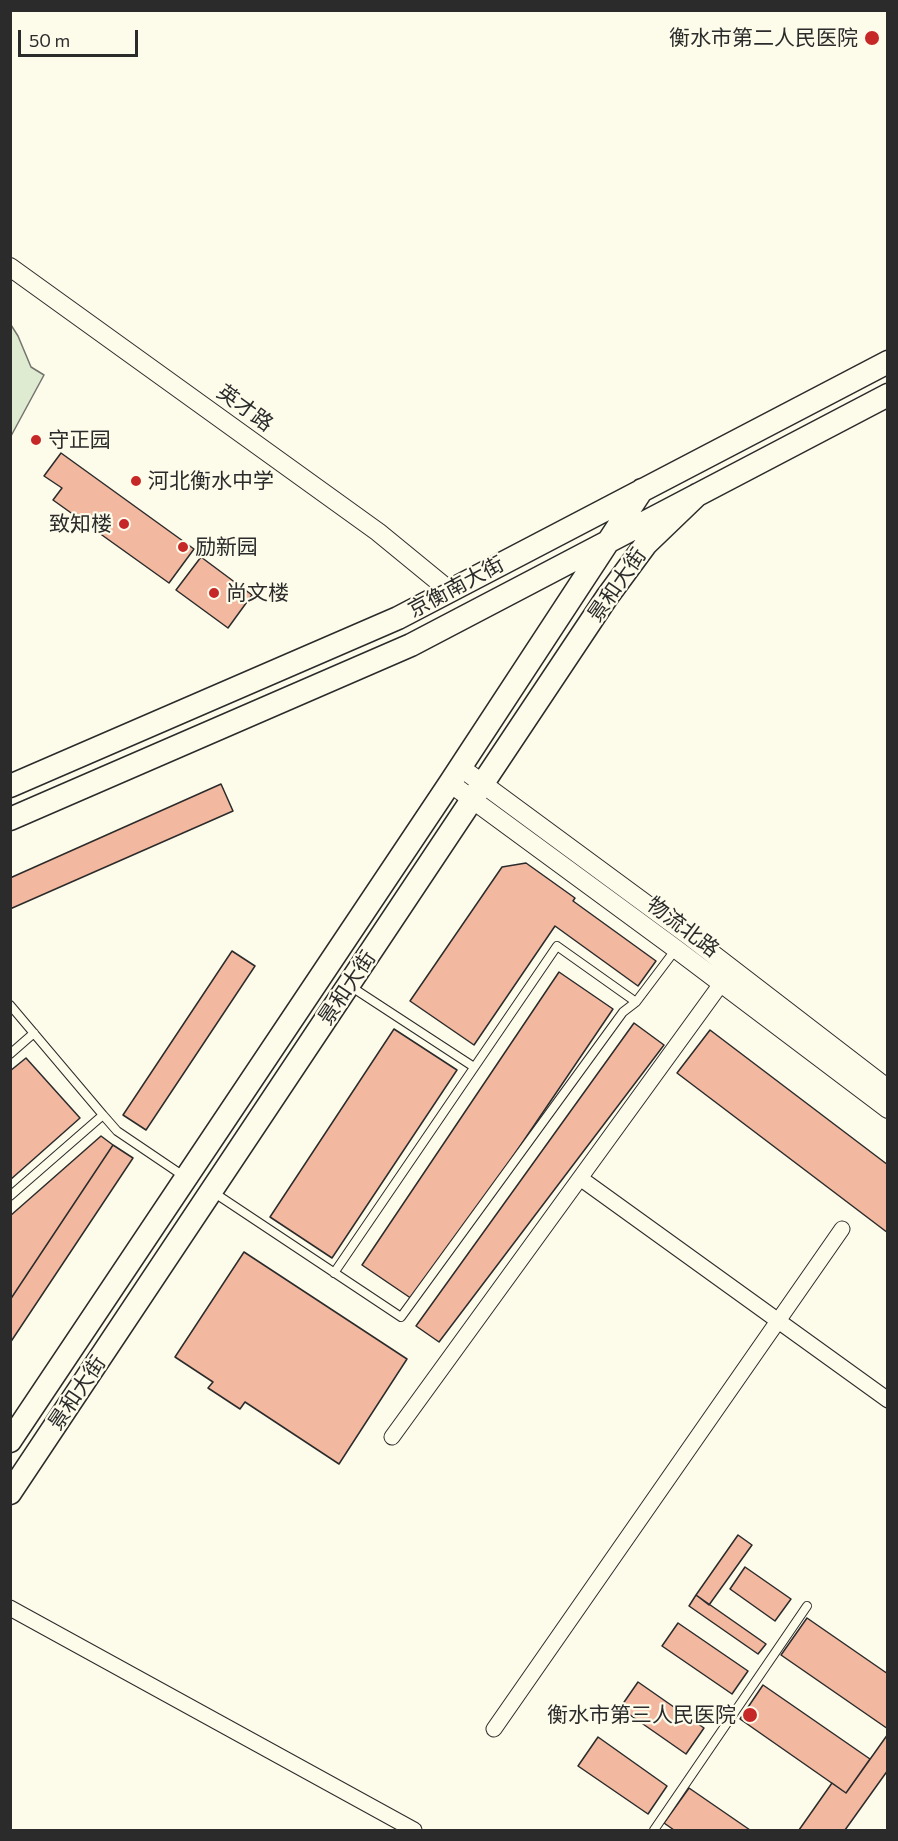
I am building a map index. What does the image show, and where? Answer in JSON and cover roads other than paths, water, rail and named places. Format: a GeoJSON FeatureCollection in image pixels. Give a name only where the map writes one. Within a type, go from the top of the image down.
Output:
{"type":"FeatureCollection","features":[{"type":"Feature","properties":{"kind":"main road","name":"京衡南大街"},"geometry":{"type":"LineString","coordinates":[[10,786],[398,618],[888,362]]}},
{"type":"Feature","properties":{"kind":"main road","name":"京衡南大街"},"geometry":{"type":"LineString","coordinates":[[10,819],[411,645],[888,395]]}},
{"type":"Feature","properties":{"kind":"main road","name":"景和大街"},"geometry":{"type":"LineString","coordinates":[[10,1441],[455,775],[642,490]]}},
{"type":"Feature","properties":{"kind":"main road","name":"景和大街"},"geometry":{"type":"LineString","coordinates":[[10,1493],[607,597],[646,544],[696,495]]}},
{"type":"Feature","properties":{"kind":"street","name":"英才路"},"geometry":{"type":"LineString","coordinates":[[10,267],[378,532],[450,591]]}},
{"type":"Feature","properties":{"kind":"street","name":"物流北路"},"geometry":{"type":"LineString","coordinates":[[455,775],[676,949],[888,1109]]}},
{"type":"Feature","properties":{"kind":"street","name":"物流北路"},"geometry":{"type":"LineString","coordinates":[[478,792],[688,935],[888,1089]]}},
{"type":"Feature","properties":{"kind":"street"},"geometry":{"type":"LineString","coordinates":[[392,1437],[718,988]]}},
{"type":"Feature","properties":{"kind":"street"},"geometry":{"type":"LineString","coordinates":[[580,1178],[888,1400]]}},
{"type":"Feature","properties":{"kind":"street"},"geometry":{"type":"LineString","coordinates":[[494,1729],[842,1229]]}},
{"type":"Feature","properties":{"kind":"street"},"geometry":{"type":"LineString","coordinates":[[10,1608],[414,1830]]}},
{"type":"Feature","properties":{"kind":"lane"},"geometry":{"type":"LineString","coordinates":[[334,1273],[557,946],[636,1002]]}},
{"type":"Feature","properties":{"kind":"lane"},"geometry":{"type":"LineString","coordinates":[[212,1191],[401,1317],[623,1012],[636,1002],[676,949]]}},
{"type":"Feature","properties":{"kind":"lane"},"geometry":{"type":"LineString","coordinates":[[349,985],[474,1068]]}},
{"type":"Feature","properties":{"kind":"lane"},"geometry":{"type":"LineString","coordinates":[[10,1005],[117,1131],[186,1178]]}},
{"type":"Feature","properties":{"kind":"lane"},"geometry":{"type":"LineString","coordinates":[[10,1054],[34,1034]]}},
{"type":"Feature","properties":{"kind":"lane"},"geometry":{"type":"LineString","coordinates":[[10,1196],[103,1115]]}},
{"type":"Feature","properties":{"kind":"lane"},"geometry":{"type":"LineString","coordinates":[[654,1830],[807,1606]]}},
{"type":"Feature","properties":{"kind":"place","name":"衡水市第二人民医院"},"geometry":{"type":"Point","coordinates":[872,38]}},
{"type":"Feature","properties":{"kind":"place","name":"守正园"},"geometry":{"type":"Point","coordinates":[36,440]}},
{"type":"Feature","properties":{"kind":"place","name":"河北衡水中学"},"geometry":{"type":"Point","coordinates":[136,481]}},
{"type":"Feature","properties":{"kind":"place","name":"致知楼"},"geometry":{"type":"Point","coordinates":[124,524]}},
{"type":"Feature","properties":{"kind":"place","name":"励新园"},"geometry":{"type":"Point","coordinates":[183,547]}},
{"type":"Feature","properties":{"kind":"place","name":"尚文楼"},"geometry":{"type":"Point","coordinates":[214,593]}},
{"type":"Feature","properties":{"kind":"place","name":"衡水市第三人民医院"},"geometry":{"type":"Point","coordinates":[750,1715]}}]}
